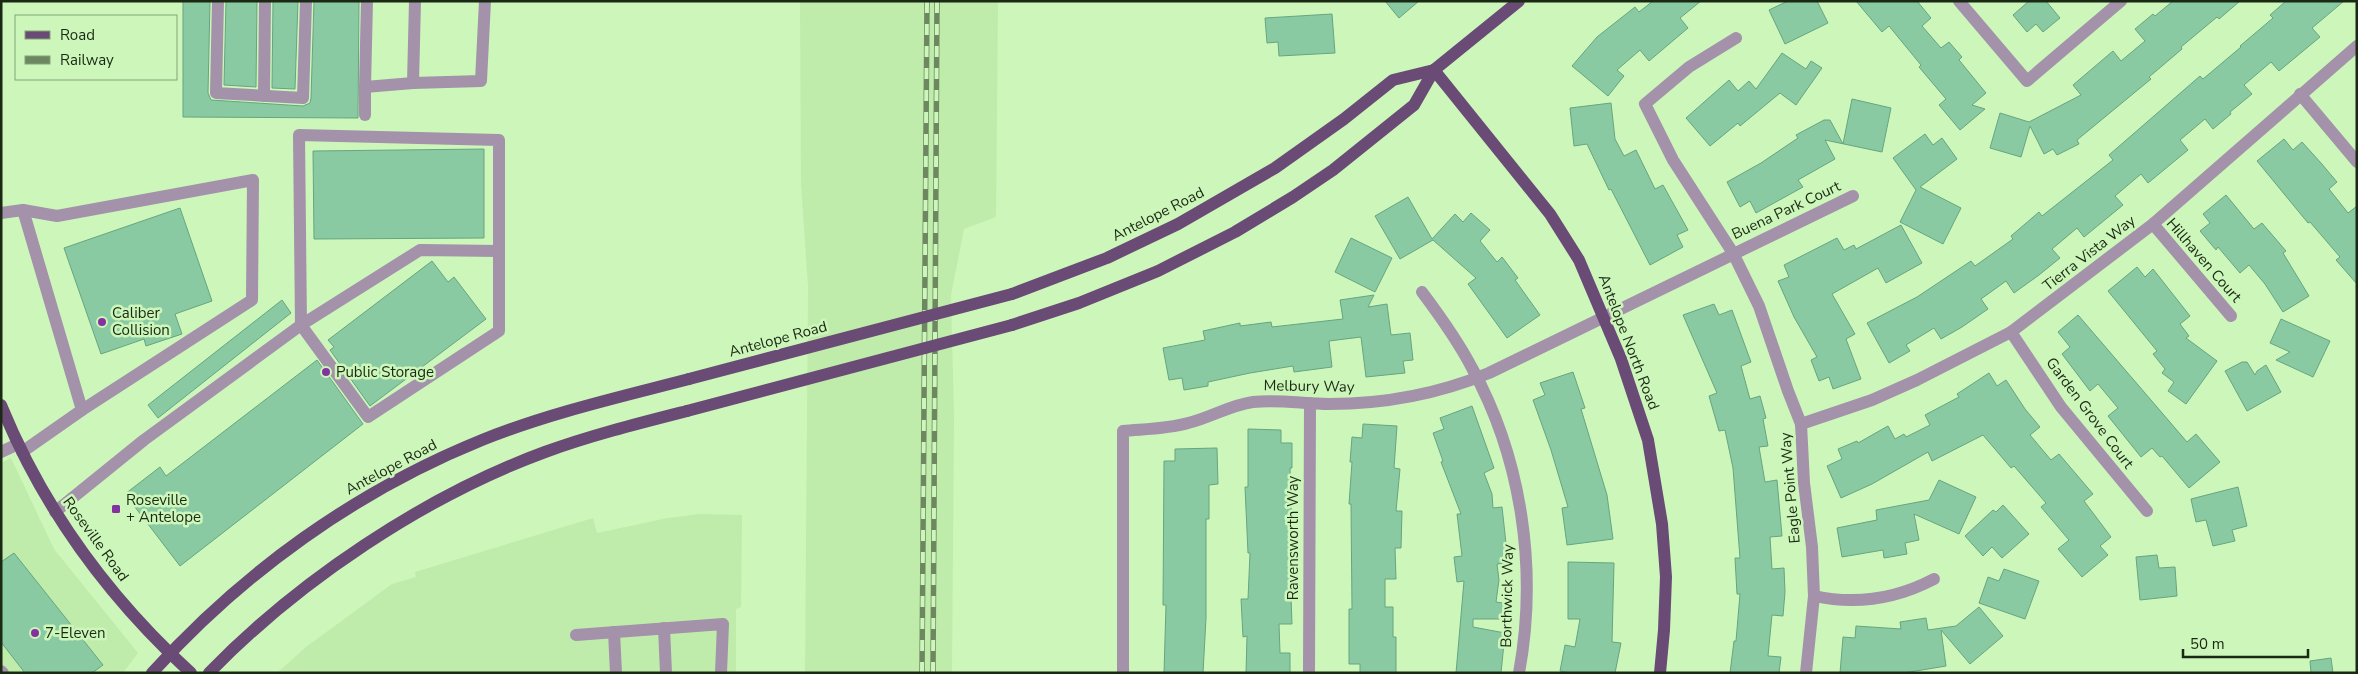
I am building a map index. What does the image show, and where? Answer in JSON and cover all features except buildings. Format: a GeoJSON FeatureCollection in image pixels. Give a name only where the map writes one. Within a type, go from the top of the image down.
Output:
{"type":"FeatureCollection","features":[{"type":"Feature","properties":{"kind":"main road","name":"Antelope Road"},"geometry":{"type":"LineString","coordinates":[[209,673],[234,647],[278,608],[374,538],[498,472],[545,452],[602,433],[1044,316],[1119,289],[1236,232],[1294,198],[1333,170],[1414,105],[1434,70],[1519,1]]}},
{"type":"Feature","properties":{"kind":"main road","name":"Antelope Road"},"geometry":{"type":"LineString","coordinates":[[152,673],[205,616],[261,568],[347,509],[445,456],[532,422],[596,403],[1012,294],[1107,258],[1178,224],[1275,168],[1329,130],[1393,80],[1434,70]]}},
{"type":"Feature","properties":{"kind":"main road","name":"Antelope North Road"},"geometry":{"type":"LineString","coordinates":[[1434,70],[1550,214],[1579,260],[1621,359],[1639,409],[1656,482],[1662,524],[1666,577],[1660,673]]}},
{"type":"Feature","properties":{"kind":"main road","name":"Roseville Road"},"geometry":{"type":"LineString","coordinates":[[1,405],[20,448],[54,512],[137,621],[191,673]]}},
{"type":"Feature","properties":{"kind":"street"},"geometry":{"type":"LineString","coordinates":[[218,1],[216,93],[303,98],[306,1]]}},
{"type":"Feature","properties":{"kind":"street"},"geometry":{"type":"LineString","coordinates":[[264,96],[265,1]]}},
{"type":"Feature","properties":{"kind":"street"},"geometry":{"type":"LineString","coordinates":[[365,115],[367,1]]}},
{"type":"Feature","properties":{"kind":"street"},"geometry":{"type":"LineString","coordinates":[[412,83],[415,1]]}},
{"type":"Feature","properties":{"kind":"street"},"geometry":{"type":"LineString","coordinates":[[365,87],[412,83],[481,82],[485,1]]}},
{"type":"Feature","properties":{"kind":"street"},"geometry":{"type":"LineString","coordinates":[[1959,1],[2027,81],[2121,1]]}},
{"type":"Feature","properties":{"kind":"street","name":"Eagle Point Way"},"geometry":{"type":"LineString","coordinates":[[1736,38],[1689,67],[1645,104],[1673,160],[1733,253],[1759,306],[1788,391],[1802,424],[1804,483],[1812,547],[1814,596],[1806,673]]}},
{"type":"Feature","properties":{"kind":"street","name":"Tierra Vista Way"},"geometry":{"type":"LineString","coordinates":[[1802,424],[1881,396],[1917,380],[2011,332],[2153,224],[2357,46]]}},
{"type":"Feature","properties":{"kind":"street"},"geometry":{"type":"LineString","coordinates":[[2300,94],[2357,162]]}},
{"type":"Feature","properties":{"kind":"street"},"geometry":{"type":"LineString","coordinates":[[298,135],[499,140],[499,330],[368,417],[301,325],[298,135]]}},
{"type":"Feature","properties":{"kind":"street"},"geometry":{"type":"LineString","coordinates":[[1,213],[23,210],[57,216],[253,180],[252,300],[20,448],[1,452]]}},
{"type":"Feature","properties":{"kind":"street","name":"Buena Park Court"},"geometry":{"type":"LineString","coordinates":[[1602,318],[1853,196]]}},
{"type":"Feature","properties":{"kind":"street"},"geometry":{"type":"LineString","coordinates":[[23,210],[82,410]]}},
{"type":"Feature","properties":{"kind":"street","name":"Hillhaven Court"},"geometry":{"type":"LineString","coordinates":[[2153,224],[2231,316]]}},
{"type":"Feature","properties":{"kind":"street"},"geometry":{"type":"LineString","coordinates":[[54,512],[144,440],[301,325],[420,250],[499,251]]}},
{"type":"Feature","properties":{"kind":"street","name":"Borthwick Way"},"geometry":{"type":"LineString","coordinates":[[1422,292],[1447,325],[1477,378],[1504,443],[1517,491],[1524,532],[1527,572],[1526,614],[1519,673]]}},
{"type":"Feature","properties":{"kind":"street","name":"Melbury Way"},"geometry":{"type":"LineString","coordinates":[[1123,673],[1124,431],[1188,424],[1252,402],[1278,400],[1310,403],[1361,403],[1394,400],[1439,391],[1477,378],[1602,318]]}},
{"type":"Feature","properties":{"kind":"street","name":"Garden Grove Court"},"geometry":{"type":"LineString","coordinates":[[2011,332],[2061,407],[2147,511]]}},
{"type":"Feature","properties":{"kind":"street","name":"Ravensworth Way"},"geometry":{"type":"LineString","coordinates":[[1309,673],[1310,403]]}},
{"type":"Feature","properties":{"kind":"street"},"geometry":{"type":"LineString","coordinates":[[1814,596],[1853,601],[1872,600],[1914,590],[1934,579]]}},
{"type":"Feature","properties":{"kind":"street"},"geometry":{"type":"LineString","coordinates":[[576,634],[723,624],[721,673]]}},
{"type":"Feature","properties":{"kind":"street"},"geometry":{"type":"LineString","coordinates":[[664,628],[666,673]]}},
{"type":"Feature","properties":{"kind":"street"},"geometry":{"type":"LineString","coordinates":[[614,632],[616,673]]}},
{"type":"Feature","properties":{"kind":"shaded area"},"geometry":{"type":"Polygon","coordinates":[[[800,1],[998,1],[996,217],[964,229],[951,295],[954,417],[952,673],[805,673],[808,286],[801,184],[800,1]]]}},
{"type":"Feature","properties":{"kind":"shaded area"},"geometry":{"type":"Polygon","coordinates":[[[11,458],[54,549],[138,653],[123,673],[1,673],[1,463],[11,458]]]}},
{"type":"Feature","properties":{"kind":"shaded area"},"geometry":{"type":"Polygon","coordinates":[[[700,514],[742,515],[741,607],[736,609],[736,673],[277,673],[306,647],[392,584],[416,577],[415,572],[593,518],[597,533],[668,518],[700,514]]]}},
{"type":"Feature","properties":{"kind":"railway"},"geometry":{"type":"LineString","coordinates":[[922,673],[927,1]]}},
{"type":"Feature","properties":{"kind":"railway"},"geometry":{"type":"LineString","coordinates":[[933,673],[937,1]]}},
{"type":"Feature","properties":{"kind":"place","name":"Caliber Collision"},"geometry":{"type":"Point","coordinates":[102,322]}},
{"type":"Feature","properties":{"kind":"place","name":"Public Storage"},"geometry":{"type":"Point","coordinates":[326,372]}},
{"type":"Feature","properties":{"kind":"place","name":"Roseville + Antelope"},"geometry":{"type":"Point","coordinates":[116,509]}},
{"type":"Feature","properties":{"kind":"place","name":"7-Eleven"},"geometry":{"type":"Point","coordinates":[35,633]}}]}
